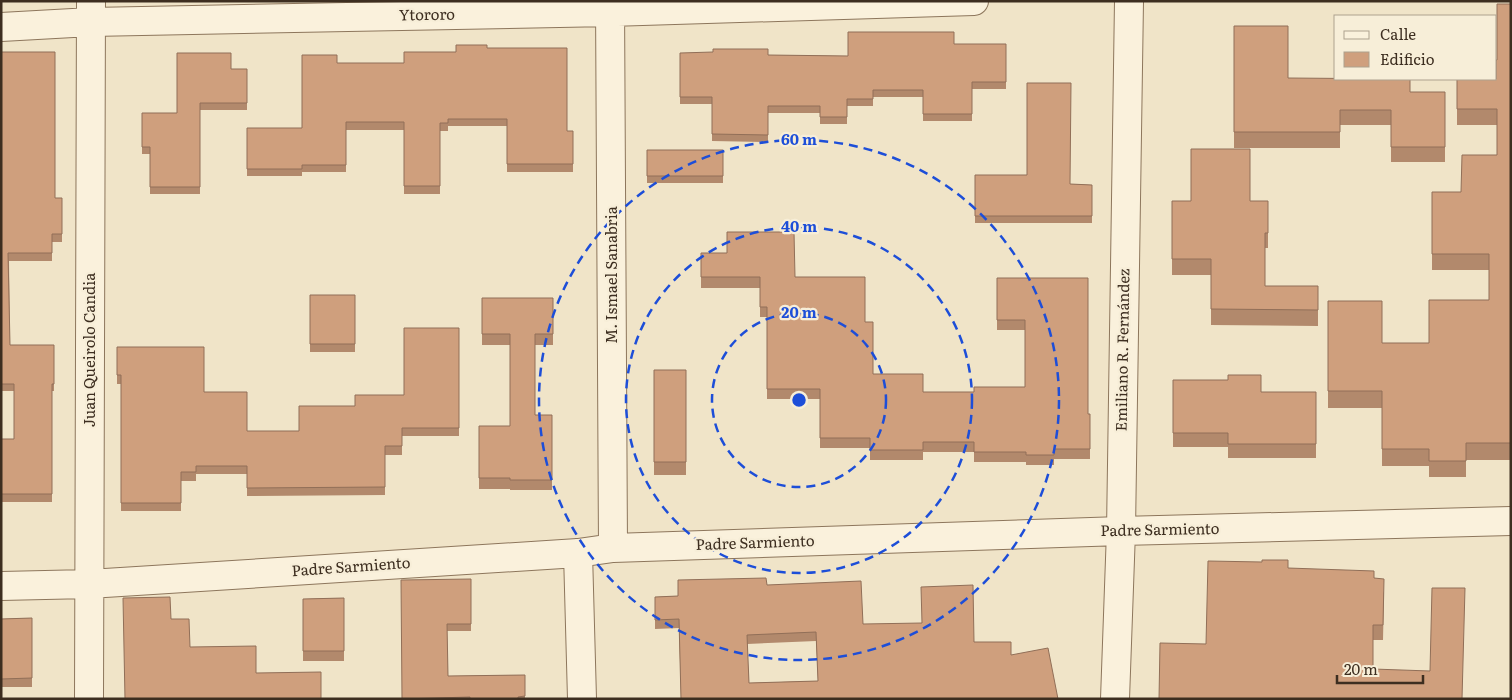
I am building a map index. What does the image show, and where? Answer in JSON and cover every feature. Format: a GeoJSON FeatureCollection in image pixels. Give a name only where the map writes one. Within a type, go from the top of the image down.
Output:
{"type":"FeatureCollection","features":[{"type":"Feature","properties":{"kind":"street","name":"Ytororo"},"geometry":{"type":"LineString","coordinates":[[1,26],[91,12],[974,1]]}},
{"type":"Feature","properties":{"kind":"street","name":"Emiliano R. Fernández"},"geometry":{"type":"LineString","coordinates":[[1114,699],[1121,531],[1128,1]]}},
{"type":"Feature","properties":{"kind":"street","name":"M. Ismael Sanabria"},"geometry":{"type":"LineString","coordinates":[[610,6],[613,548]]}},
{"type":"Feature","properties":{"kind":"street","name":"Juan Queirolo Candia"},"geometry":{"type":"LineString","coordinates":[[89,699],[91,12]]}},
{"type":"Feature","properties":{"kind":"street","name":"Padre Sarmiento"},"geometry":{"type":"LineString","coordinates":[[1,586],[89,584],[578,553],[613,548],[1121,531],[1511,521]]}},
{"type":"Feature","properties":{"kind":"street"},"geometry":{"type":"LineString","coordinates":[[578,553],[582,699]]}},
{"type":"Feature","properties":{"kind":"building"},"geometry":{"type":"Polygon","coordinates":[[[1497,4],[1511,4],[1511,443],[1466,443],[1466,461],[1429,461],[1429,449],[1382,449],[1382,391],[1328,391],[1328,301],[1382,301],[1382,343],[1429,343],[1429,300],[1489,300],[1489,254],[1432,254],[1432,192],[1461,192],[1462,155],[1497,155],[1497,109],[1457,109],[1457,80],[1497,80],[1497,4]]]}},
{"type":"Feature","properties":{"kind":"building"},"geometry":{"type":"Polygon","coordinates":[[[1234,26],[1288,26],[1288,78],[1410,80],[1410,92],[1445,92],[1445,147],[1391,147],[1391,110],[1340,110],[1340,132],[1234,132],[1234,26]]]}},
{"type":"Feature","properties":{"kind":"building"},"geometry":{"type":"Polygon","coordinates":[[[848,32],[954,32],[954,44],[1006,44],[1006,82],[972,82],[972,114],[923,114],[923,90],[873,90],[873,99],[847,99],[847,117],[820,117],[820,106],[768,106],[768,135],[712,134],[712,97],[680,97],[680,53],[713,52],[713,49],[768,49],[768,55],[848,56],[848,32]]]}},
{"type":"Feature","properties":{"kind":"building"},"geometry":{"type":"Polygon","coordinates":[[[456,45],[487,45],[487,48],[567,48],[567,131],[573,131],[573,164],[507,164],[507,119],[448,119],[448,123],[440,123],[440,186],[404,186],[404,122],[346,122],[346,165],[302,165],[302,169],[247,169],[247,128],[302,128],[302,55],[337,55],[337,63],[404,63],[404,52],[456,52],[456,45]]]}},
{"type":"Feature","properties":{"kind":"building"},"geometry":{"type":"Polygon","coordinates":[[[1,52],[55,52],[55,198],[62,198],[62,234],[52,234],[52,253],[8,253],[10,345],[54,345],[52,494],[1,494],[1,439],[14,439],[14,384],[1,384],[1,52]]]}},
{"type":"Feature","properties":{"kind":"building"},"geometry":{"type":"Polygon","coordinates":[[[177,53],[231,53],[231,69],[247,69],[247,103],[200,103],[200,187],[150,187],[150,147],[142,147],[142,113],[177,113],[177,53]]]}},
{"type":"Feature","properties":{"kind":"building"},"geometry":{"type":"Polygon","coordinates":[[[1027,83],[1071,83],[1070,184],[1092,185],[1092,216],[975,216],[975,175],[1027,175],[1027,83]]]}},
{"type":"Feature","properties":{"kind":"building"},"geometry":{"type":"Polygon","coordinates":[[[1191,149],[1250,149],[1250,201],[1268,201],[1268,233],[1265,233],[1265,286],[1318,286],[1318,310],[1211,309],[1211,259],[1172,259],[1172,201],[1191,201],[1191,149]]]}},
{"type":"Feature","properties":{"kind":"building"},"geometry":{"type":"Polygon","coordinates":[[[647,150],[723,150],[723,176],[647,176],[647,150]]]}},
{"type":"Feature","properties":{"kind":"building"},"geometry":{"type":"Polygon","coordinates":[[[727,232],[794,232],[795,277],[865,277],[865,322],[873,322],[873,374],[923,374],[923,392],[974,392],[974,387],[1025,387],[1025,320],[997,320],[997,278],[1088,278],[1088,414],[1090,414],[1090,449],[1054,449],[1054,455],[1026,455],[1026,452],[974,452],[974,442],[923,442],[923,450],[870,450],[870,438],[820,438],[820,389],[767,389],[767,307],[760,307],[760,277],[701,277],[701,253],[727,253],[727,232]]]}},
{"type":"Feature","properties":{"kind":"building"},"geometry":{"type":"Polygon","coordinates":[[[310,295],[355,295],[355,344],[310,344],[310,295]]]}},
{"type":"Feature","properties":{"kind":"building"},"geometry":{"type":"Polygon","coordinates":[[[482,298],[553,298],[553,334],[535,334],[535,415],[552,415],[552,480],[479,478],[479,426],[510,426],[510,334],[482,334],[482,298]]]}},
{"type":"Feature","properties":{"kind":"building"},"geometry":{"type":"Polygon","coordinates":[[[404,328],[459,328],[459,428],[402,428],[402,446],[385,446],[385,487],[247,488],[247,466],[196,466],[196,472],[181,472],[181,503],[121,503],[121,375],[117,375],[117,347],[204,347],[204,392],[247,392],[247,431],[299,431],[299,406],[355,406],[355,395],[404,395],[404,328]]]}},
{"type":"Feature","properties":{"kind":"building"},"geometry":{"type":"Polygon","coordinates":[[[654,370],[686,370],[686,462],[654,462],[654,370]]]}},
{"type":"Feature","properties":{"kind":"building"},"geometry":{"type":"Polygon","coordinates":[[[1228,375],[1261,375],[1261,392],[1316,392],[1316,444],[1228,444],[1228,433],[1173,433],[1173,380],[1228,380],[1228,375]]]}},
{"type":"Feature","properties":{"kind":"building"},"geometry":{"type":"Polygon","coordinates":[[[1262,560],[1288,560],[1288,568],[1374,571],[1374,578],[1384,579],[1383,625],[1373,625],[1373,669],[1430,671],[1432,588],[1465,588],[1462,699],[1159,699],[1160,643],[1206,644],[1208,561],[1262,562],[1262,560]]]}},
{"type":"Feature","properties":{"kind":"building"},"geometry":{"type":"Polygon","coordinates":[[[766,578],[767,585],[861,581],[863,624],[922,623],[921,587],[973,585],[974,642],[1011,642],[1011,655],[1048,648],[1058,699],[681,699],[679,619],[655,620],[655,597],[678,596],[678,580],[766,578]],[[816,632],[747,635],[749,683],[818,681],[816,632]]]}},
{"type":"Feature","properties":{"kind":"building"},"geometry":{"type":"Polygon","coordinates":[[[471,579],[471,624],[447,624],[448,676],[525,675],[525,696],[518,697],[518,699],[470,699],[470,697],[402,699],[401,580],[471,579]]]}},
{"type":"Feature","properties":{"kind":"building"},"geometry":{"type":"Polygon","coordinates":[[[170,597],[171,619],[189,619],[190,647],[256,646],[256,673],[321,672],[321,699],[125,699],[123,598],[170,597]]]}},
{"type":"Feature","properties":{"kind":"building"},"geometry":{"type":"Polygon","coordinates":[[[344,598],[344,651],[303,651],[303,599],[344,598]]]}},
{"type":"Feature","properties":{"kind":"building"},"geometry":{"type":"Polygon","coordinates":[[[32,618],[32,678],[1,679],[1,619],[32,618]]]}}]}
